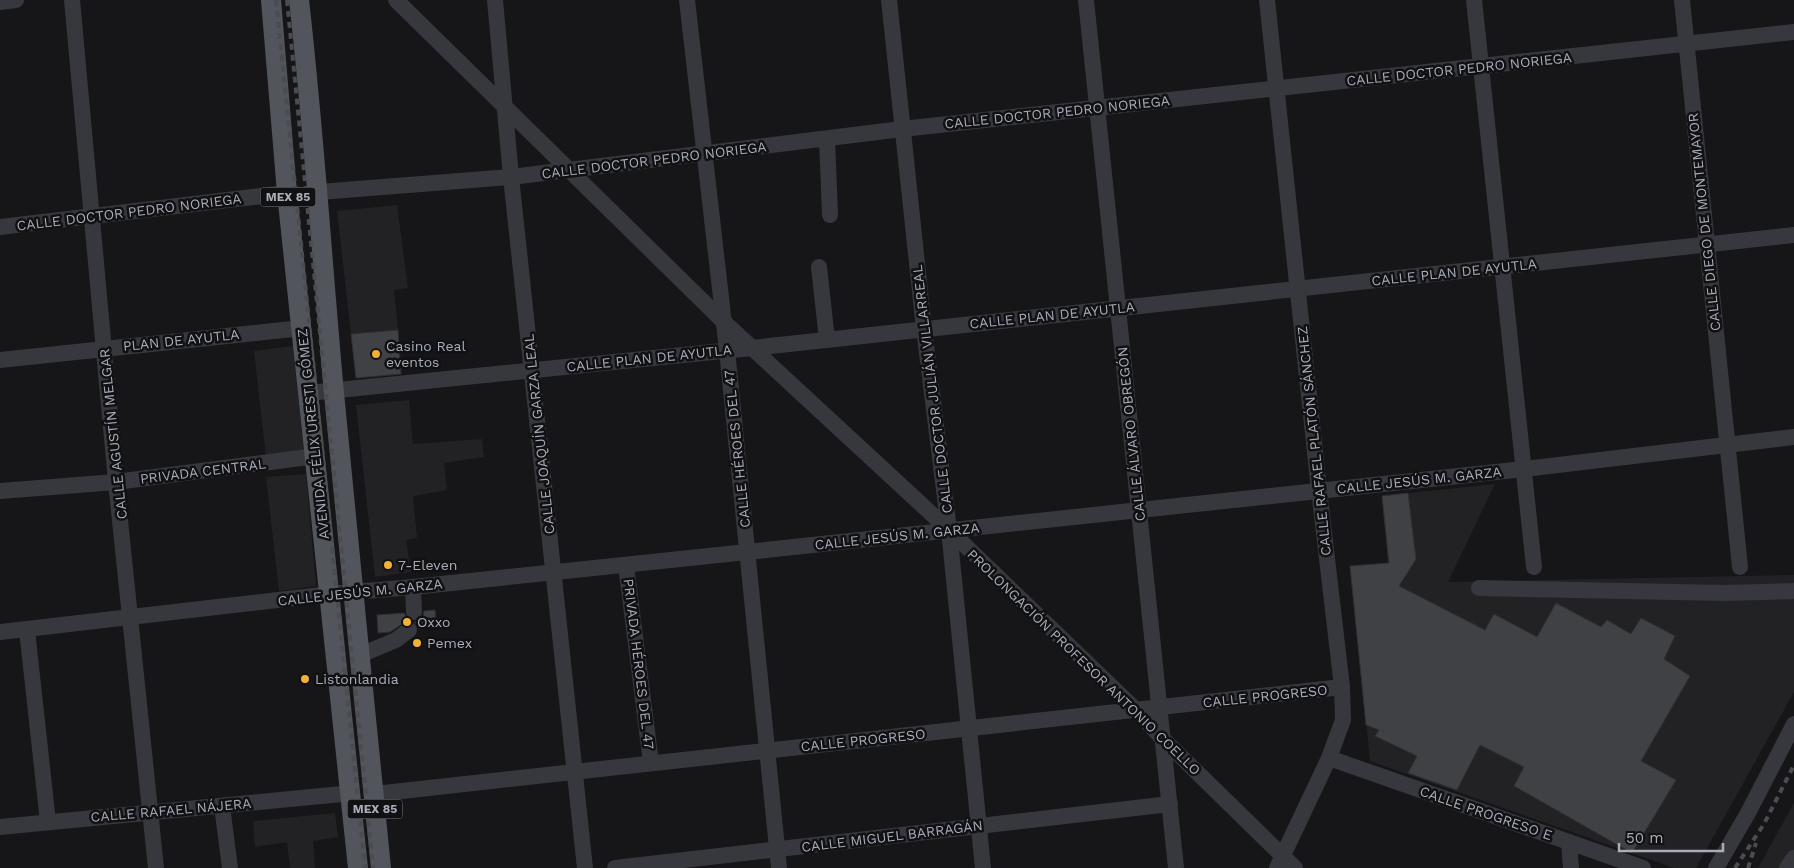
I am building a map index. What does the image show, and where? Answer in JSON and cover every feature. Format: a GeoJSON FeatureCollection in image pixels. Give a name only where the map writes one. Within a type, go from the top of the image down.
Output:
{"type":"FeatureCollection","features":[{"type":"Feature","properties":{"kind":"main road","name":"AVENIDA FÉLIX URESTI GÓMEZ"},"geometry":{"type":"LineString","coordinates":[[271,0],[288,193],[358,868]]}},
{"type":"Feature","properties":{"kind":"main road","name":"AVENIDA FÉLIX URESTI GÓMEZ"},"geometry":{"type":"LineString","coordinates":[[299,0],[319,192],[334,391],[354,591],[358,656],[381,868]]}},
{"type":"Feature","properties":{"kind":"street"},"geometry":{"type":"LineString","coordinates":[[0,2],[16,0]]}},
{"type":"Feature","properties":{"kind":"street","name":"CALLE AGUSTÍN MELGAR"},"geometry":{"type":"LineString","coordinates":[[72,0],[94,216],[116,482],[132,618],[156,868]]}},
{"type":"Feature","properties":{"kind":"street","name":"PROLONGACIÓN PROFESOR ANTONIO COELLO"},"geometry":{"type":"LineString","coordinates":[[396,0],[723,321],[949,530],[1136,710],[1280,861],[1295,868]]}},
{"type":"Feature","properties":{"kind":"street","name":"CALLE JOAQUÍN GARZA LEAL"},"geometry":{"type":"LineString","coordinates":[[495,0],[511,177],[585,868]]}},
{"type":"Feature","properties":{"kind":"street","name":"CALLE HÉROES DEL 47"},"geometry":{"type":"LineString","coordinates":[[688,0],[703,154],[727,350],[779,868]]}},
{"type":"Feature","properties":{"kind":"street","name":"CALLE DOCTOR JULIÁN VILLARREAL"},"geometry":{"type":"LineString","coordinates":[[889,0],[924,329],[949,530],[983,868]]}},
{"type":"Feature","properties":{"kind":"street","name":"CALLE ÁLVARO OBREGÓN"},"geometry":{"type":"LineString","coordinates":[[1086,0],[1176,868]]}},
{"type":"Feature","properties":{"kind":"street","name":"CALLE RAFAEL PLATÓN SÁNCHEZ"},"geometry":{"type":"LineString","coordinates":[[1267,0],[1297,289],[1342,687],[1342,720],[1329,758],[1280,861]]}},
{"type":"Feature","properties":{"kind":"street"},"geometry":{"type":"LineString","coordinates":[[1474,0],[1534,567]]}},
{"type":"Feature","properties":{"kind":"street","name":"CALLE DIEGO DE MONTEMAYOR"},"geometry":{"type":"LineString","coordinates":[[1682,0],[1740,566]]}},
{"type":"Feature","properties":{"kind":"street","name":"CALLE DOCTOR PEDRO NORIEGA"},"geometry":{"type":"LineString","coordinates":[[319,192],[511,177],[902,129],[1794,32]]}},
{"type":"Feature","properties":{"kind":"street"},"geometry":{"type":"LineString","coordinates":[[827,139],[830,215]]}},
{"type":"Feature","properties":{"kind":"street","name":"CALLE DOCTOR PEDRO NORIEGA"},"geometry":{"type":"LineString","coordinates":[[0,227],[288,193]]}},
{"type":"Feature","properties":{"kind":"street","name":"CALLE PLAN DE AYUTLA"},"geometry":{"type":"LineString","coordinates":[[309,393],[752,348],[1794,235]]}},
{"type":"Feature","properties":{"kind":"street"},"geometry":{"type":"LineString","coordinates":[[819,267],[827,340]]}},
{"type":"Feature","properties":{"kind":"street","name":"PLAN DE AYUTLA"},"geometry":{"type":"LineString","coordinates":[[0,360],[302,328]]}},
{"type":"Feature","properties":{"kind":"street","name":"CALLE JESÚS M. GARZA"},"geometry":{"type":"LineString","coordinates":[[0,632],[354,591],[413,587],[626,565],[1794,437]]}},
{"type":"Feature","properties":{"kind":"street","name":"PRIVADA CENTRAL"},"geometry":{"type":"LineString","coordinates":[[0,491],[116,482],[316,456]]}},
{"type":"Feature","properties":{"kind":"street","name":"PRIVADA HÉROES DEL 47"},"geometry":{"type":"LineString","coordinates":[[626,565],[651,763]]}},
{"type":"Feature","properties":{"kind":"street"},"geometry":{"type":"LineString","coordinates":[[413,587],[414,612]]}},
{"type":"Feature","properties":{"kind":"street"},"geometry":{"type":"LineString","coordinates":[[1479,588],[1726,594],[1794,591]]}},
{"type":"Feature","properties":{"kind":"street"},"geometry":{"type":"LineString","coordinates":[[27,630],[48,822]]}},
{"type":"Feature","properties":{"kind":"street"},"geometry":{"type":"LineString","coordinates":[[358,656],[396,640],[409,630]]}},
{"type":"Feature","properties":{"kind":"street","name":"CALLE PROGRESO"},"geometry":{"type":"LineString","coordinates":[[384,793],[1342,687]]}},
{"type":"Feature","properties":{"kind":"street"},"geometry":{"type":"LineString","coordinates":[[341,704],[335,723],[349,868]]}},
{"type":"Feature","properties":{"kind":"street"},"geometry":{"type":"LineString","coordinates":[[366,719],[374,742],[384,793],[391,868]]}},
{"type":"Feature","properties":{"kind":"street"},"geometry":{"type":"LineString","coordinates":[[1716,868],[1748,813],[1794,724]]}},
{"type":"Feature","properties":{"kind":"street","name":"CALLE PROGRESO E"},"geometry":{"type":"LineString","coordinates":[[1329,758],[1643,868]]}},
{"type":"Feature","properties":{"kind":"street","name":"CALLE RAFAEL NÁJERA"},"geometry":{"type":"LineString","coordinates":[[0,827],[342,794]]}},
{"type":"Feature","properties":{"kind":"street","name":"CALLE MIGUEL BARRAGÁN"},"geometry":{"type":"LineString","coordinates":[[615,868],[1170,804]]}},
{"type":"Feature","properties":{"kind":"street"},"geometry":{"type":"LineString","coordinates":[[222,806],[230,868]]}},
{"type":"Feature","properties":{"kind":"street"},"geometry":{"type":"LineString","coordinates":[[1569,842],[1571,868]]}},
{"type":"Feature","properties":{"kind":"street"},"geometry":{"type":"LineString","coordinates":[[1787,868],[1794,858]]}},
{"type":"Feature","properties":{"kind":"shaded area"},"geometry":{"type":"Polygon","coordinates":[[[397,205],[408,288],[394,290],[398,330],[351,334],[337,211],[397,205]]]}},
{"type":"Feature","properties":{"kind":"shaded area"},"geometry":{"type":"Polygon","coordinates":[[[293,346],[304,453],[266,457],[254,351],[293,346]]]}},
{"type":"Feature","properties":{"kind":"shaded area"},"geometry":{"type":"Polygon","coordinates":[[[409,400],[413,444],[482,439],[484,457],[444,463],[447,490],[413,496],[417,538],[406,540],[411,572],[375,577],[356,405],[409,400]]]}},
{"type":"Feature","properties":{"kind":"shaded area"},"geometry":{"type":"Polygon","coordinates":[[[306,474],[316,586],[279,591],[266,477],[306,474]]]}},
{"type":"Feature","properties":{"kind":"shaded area"},"geometry":{"type":"Polygon","coordinates":[[[1495,484],[1448,582],[1794,575],[1794,692],[1696,868],[1674,868],[1370,761],[1350,566],[1388,563],[1382,496],[1495,484]]]}},
{"type":"Feature","properties":{"kind":"shaded area"},"geometry":{"type":"Polygon","coordinates":[[[1794,803],[1794,868],[1758,868],[1794,803]]]}},
{"type":"Feature","properties":{"kind":"shaded area"},"geometry":{"type":"Polygon","coordinates":[[[335,813],[338,837],[313,841],[315,868],[290,868],[287,842],[255,847],[253,821],[335,813]]]}},
{"type":"Feature","properties":{"kind":"building","name":"Casino Real eventos"},"geometry":{"type":"Polygon","coordinates":[[[398,330],[401,374],[356,378],[351,334],[398,330]]]}},
{"type":"Feature","properties":{"kind":"building"},"geometry":{"type":"Polygon","coordinates":[[[1408,493],[1416,559],[1399,586],[1485,630],[1494,614],[1537,637],[1556,603],[1601,627],[1607,620],[1631,634],[1641,618],[1675,636],[1664,659],[1690,676],[1641,761],[1676,780],[1632,853],[1514,786],[1524,767],[1480,745],[1457,790],[1408,773],[1417,756],[1375,736],[1379,730],[1366,725],[1350,566],[1389,563],[1382,496],[1408,493]]]}},
{"type":"Feature","properties":{"kind":"building"},"geometry":{"type":"Polygon","coordinates":[[[435,610],[436,628],[419,629],[414,622],[423,617],[424,611],[435,610]]]}},
{"type":"Feature","properties":{"kind":"building"},"geometry":{"type":"Polygon","coordinates":[[[404,613],[408,620],[390,632],[378,633],[377,615],[404,613]]]}},
{"type":"Feature","properties":{"kind":"railway"},"geometry":{"type":"LineString","coordinates":[[276,0],[365,868]]}},
{"type":"Feature","properties":{"kind":"railway"},"geometry":{"type":"LineString","coordinates":[[287,0],[373,868]]}},
{"type":"Feature","properties":{"kind":"railway"},"geometry":{"type":"LineString","coordinates":[[1735,868],[1764,824],[1794,765]]}},
{"type":"Feature","properties":{"kind":"railway"},"geometry":{"type":"LineString","coordinates":[[1748,868],[1756,843]]}},
{"type":"Feature","properties":{"kind":"place","name":"Casino Real eventos"},"geometry":{"type":"Point","coordinates":[376,354]}},
{"type":"Feature","properties":{"kind":"place","name":"7-Eleven"},"geometry":{"type":"Point","coordinates":[388,565]}},
{"type":"Feature","properties":{"kind":"place","name":"Oxxo"},"geometry":{"type":"Point","coordinates":[407,622]}},
{"type":"Feature","properties":{"kind":"place","name":"Pemex"},"geometry":{"type":"Point","coordinates":[417,643]}},
{"type":"Feature","properties":{"kind":"place","name":"Listonlandia"},"geometry":{"type":"Point","coordinates":[305,679]}}]}
